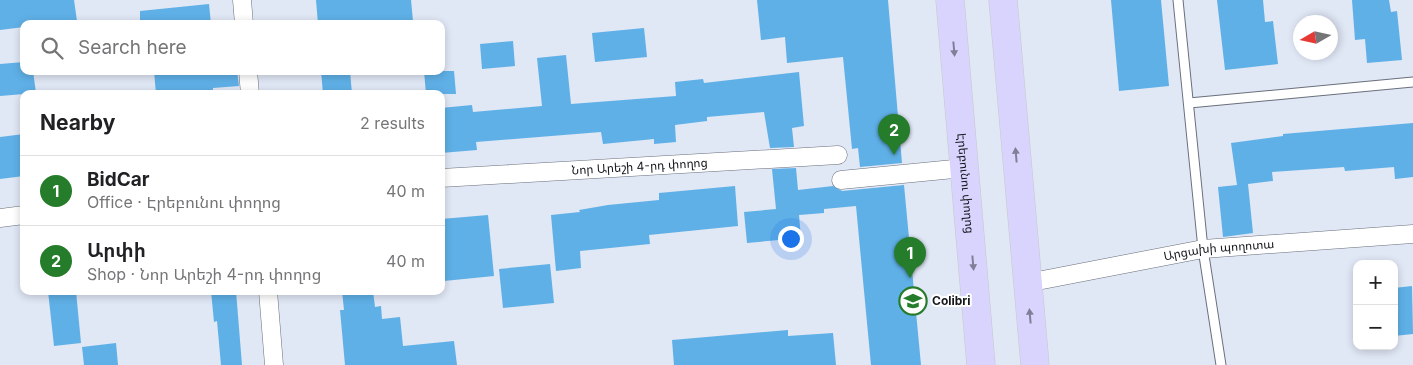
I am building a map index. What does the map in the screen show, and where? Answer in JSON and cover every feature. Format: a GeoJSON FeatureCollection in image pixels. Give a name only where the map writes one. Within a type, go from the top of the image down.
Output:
{"type":"FeatureCollection","features":[{"type":"Feature","properties":{"kind":"main road","name":"Էրեբունու փողոց"},"geometry":{"type":"LineString","coordinates":[[950,0],[982,365]]}},
{"type":"Feature","properties":{"kind":"main road"},"geometry":{"type":"LineString","coordinates":[[1003,0],[1034,365]]}},
{"type":"Feature","properties":{"kind":"street"},"geometry":{"type":"LineString","coordinates":[[242,0],[244,20]]}},
{"type":"Feature","properties":{"kind":"street"},"geometry":{"type":"LineString","coordinates":[[248,75],[250,90]]}},
{"type":"Feature","properties":{"kind":"street","name":"Նոր Արեշի 4-րդ փողոց"},"geometry":{"type":"LineString","coordinates":[[445,178],[838,155]]}},
{"type":"Feature","properties":{"kind":"street"},"geometry":{"type":"LineString","coordinates":[[841,180],[964,168]]}},
{"type":"Feature","properties":{"kind":"street"},"geometry":{"type":"LineString","coordinates":[[0,218],[20,216]]}},
{"type":"Feature","properties":{"kind":"street","name":"Արցախի պողոտա"},"geometry":{"type":"LineString","coordinates":[[1028,283],[1204,249],[1413,234]]}},
{"type":"Feature","properties":{"kind":"street"},"geometry":{"type":"LineString","coordinates":[[268,295],[274,365]]}},
{"type":"Feature","properties":{"kind":"lane"},"geometry":{"type":"LineString","coordinates":[[1178,0],[1204,249],[1221,365]]}},
{"type":"Feature","properties":{"kind":"lane"},"geometry":{"type":"LineString","coordinates":[[1189,103],[1413,82]]}},
{"type":"Feature","properties":{"kind":"building"},"geometry":{"type":"Polygon","coordinates":[[[0,0],[74,0],[77,20],[20,20],[20,28],[0,30],[0,0]]]}},
{"type":"Feature","properties":{"kind":"building"},"geometry":{"type":"Polygon","coordinates":[[[316,0],[411,0],[413,20],[318,20],[316,0]]]}},
{"type":"Feature","properties":{"kind":"building"},"geometry":{"type":"Polygon","coordinates":[[[757,0],[888,0],[902,163],[860,167],[858,148],[852,149],[843,57],[787,63],[785,37],[761,40],[757,0]]]}},
{"type":"Feature","properties":{"kind":"building"},"geometry":{"type":"Polygon","coordinates":[[[1111,0],[1161,0],[1169,86],[1119,91],[1111,0]]]}},
{"type":"Feature","properties":{"kind":"building"},"geometry":{"type":"Polygon","coordinates":[[[1217,0],[1263,0],[1265,22],[1273,21],[1278,64],[1225,70],[1217,0]]]}},
{"type":"Feature","properties":{"kind":"building"},"geometry":{"type":"Polygon","coordinates":[[[1352,0],[1389,0],[1391,12],[1397,11],[1402,60],[1367,63],[1365,39],[1355,40],[1352,0]]]}},
{"type":"Feature","properties":{"kind":"building"},"geometry":{"type":"Polygon","coordinates":[[[209,4],[211,20],[140,20],[140,11],[209,4]]]}},
{"type":"Feature","properties":{"kind":"building"},"geometry":{"type":"Polygon","coordinates":[[[644,28],[647,57],[595,62],[592,33],[644,28]]]}},
{"type":"Feature","properties":{"kind":"building"},"geometry":{"type":"Polygon","coordinates":[[[513,41],[515,66],[482,69],[480,44],[513,41]]]}},
{"type":"Feature","properties":{"kind":"building"},"geometry":{"type":"Polygon","coordinates":[[[566,55],[571,104],[676,96],[675,82],[703,79],[704,83],[799,72],[804,126],[792,128],[794,147],[770,148],[764,112],[707,117],[707,121],[675,125],[676,142],[654,144],[654,139],[603,144],[601,132],[476,142],[477,150],[445,153],[445,108],[472,105],[473,112],[542,106],[537,58],[566,55]]]}},
{"type":"Feature","properties":{"kind":"building"},"geometry":{"type":"Polygon","coordinates":[[[20,62],[20,75],[34,75],[36,90],[20,90],[20,94],[0,96],[0,64],[20,62]]]}},
{"type":"Feature","properties":{"kind":"building"},"geometry":{"type":"Polygon","coordinates":[[[445,71],[454,71],[456,94],[445,94],[445,90],[426,90],[424,75],[445,75],[445,71]]]}},
{"type":"Feature","properties":{"kind":"building"},"geometry":{"type":"Polygon","coordinates":[[[154,75],[238,75],[239,86],[213,88],[213,90],[156,90],[154,75]]]}},
{"type":"Feature","properties":{"kind":"building"},"geometry":{"type":"Polygon","coordinates":[[[321,75],[350,75],[352,90],[323,90],[321,75]]]}},
{"type":"Feature","properties":{"kind":"building"},"geometry":{"type":"Polygon","coordinates":[[[1413,123],[1413,177],[1395,179],[1394,167],[1345,171],[1344,167],[1272,172],[1273,181],[1248,184],[1253,233],[1223,237],[1218,187],[1237,185],[1231,143],[1283,136],[1283,134],[1413,123]]]}},
{"type":"Feature","properties":{"kind":"building"},"geometry":{"type":"Polygon","coordinates":[[[20,134],[20,176],[0,179],[0,137],[20,134]]]}},
{"type":"Feature","properties":{"kind":"building"},"geometry":{"type":"Polygon","coordinates":[[[796,168],[798,190],[833,186],[842,191],[904,185],[921,365],[871,365],[856,206],[824,209],[824,213],[799,215],[801,238],[747,243],[744,212],[776,209],[772,169],[796,168]]]}},
{"type":"Feature","properties":{"kind":"building"},"geometry":{"type":"Polygon","coordinates":[[[735,186],[738,226],[649,235],[650,244],[580,251],[581,268],[556,271],[551,215],[580,212],[579,210],[608,205],[659,200],[659,193],[735,186]]]}},
{"type":"Feature","properties":{"kind":"building"},"geometry":{"type":"Polygon","coordinates":[[[488,215],[494,276],[445,281],[445,219],[488,215]]]}},
{"type":"Feature","properties":{"kind":"building"},"geometry":{"type":"Polygon","coordinates":[[[550,264],[554,303],[503,308],[499,269],[550,264]]]}},
{"type":"Feature","properties":{"kind":"building"},"geometry":{"type":"Polygon","coordinates":[[[1412,286],[1413,334],[1398,336],[1398,288],[1412,286]]]}},
{"type":"Feature","properties":{"kind":"building"},"geometry":{"type":"Polygon","coordinates":[[[48,295],[76,295],[81,343],[54,346],[48,295]]]}},
{"type":"Feature","properties":{"kind":"building"},"geometry":{"type":"Polygon","coordinates":[[[211,295],[236,295],[242,365],[221,365],[217,321],[214,322],[211,295]]]}},
{"type":"Feature","properties":{"kind":"building"},"geometry":{"type":"Polygon","coordinates":[[[342,295],[374,295],[375,307],[381,306],[382,319],[400,317],[403,346],[454,341],[457,365],[345,365],[340,310],[344,310],[342,295]]]}},
{"type":"Feature","properties":{"kind":"building"},"geometry":{"type":"Polygon","coordinates":[[[788,330],[788,336],[833,333],[836,365],[674,365],[672,340],[788,330]]]}},
{"type":"Feature","properties":{"kind":"building"},"geometry":{"type":"Polygon","coordinates":[[[116,343],[118,365],[84,365],[82,347],[116,343]]]}},
{"type":"Feature","properties":{"kind":"place","name":"Արփի"},"geometry":{"type":"Point","coordinates":[894,155]}},
{"type":"Feature","properties":{"kind":"place","name":"BidCar"},"geometry":{"type":"Point","coordinates":[910,278]}},
{"type":"Feature","properties":{"kind":"place","name":"Colibri"},"geometry":{"type":"Point","coordinates":[913,301]}}]}
